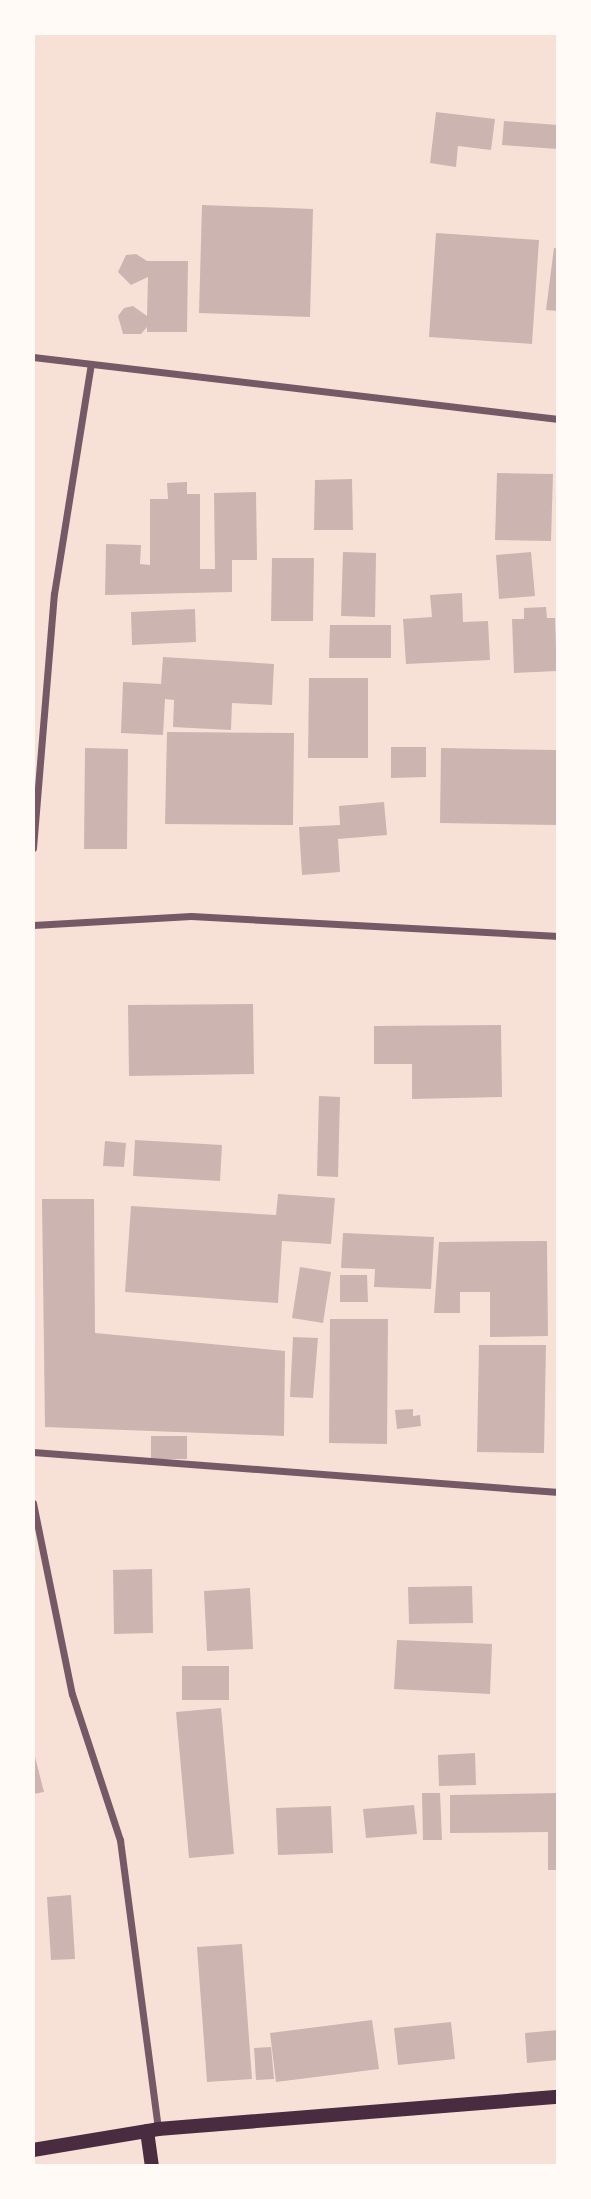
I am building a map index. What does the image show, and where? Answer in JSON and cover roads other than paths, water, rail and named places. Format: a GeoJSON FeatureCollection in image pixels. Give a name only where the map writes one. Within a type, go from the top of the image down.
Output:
{"type":"FeatureCollection","features":[{"type":"Feature","properties":{"kind":"main road"},"geometry":{"type":"LineString","coordinates":[[33,2150],[153,2130],[558,2096]]}},
{"type":"Feature","properties":{"kind":"main road"},"geometry":{"type":"LineString","coordinates":[[152,2166],[153,2130]]}},
{"type":"Feature","properties":{"kind":"street"},"geometry":{"type":"LineString","coordinates":[[33,358],[558,419]]}},
{"type":"Feature","properties":{"kind":"street"},"geometry":{"type":"LineString","coordinates":[[33,848],[54,594],[91,364]]}},
{"type":"Feature","properties":{"kind":"street"},"geometry":{"type":"LineString","coordinates":[[33,925],[191,916],[558,936]]}},
{"type":"Feature","properties":{"kind":"street"},"geometry":{"type":"LineString","coordinates":[[33,1452],[558,1492]]}},
{"type":"Feature","properties":{"kind":"street"},"geometry":{"type":"LineString","coordinates":[[33,1503],[72,1694],[120,1840],[153,2130]]}}]}
